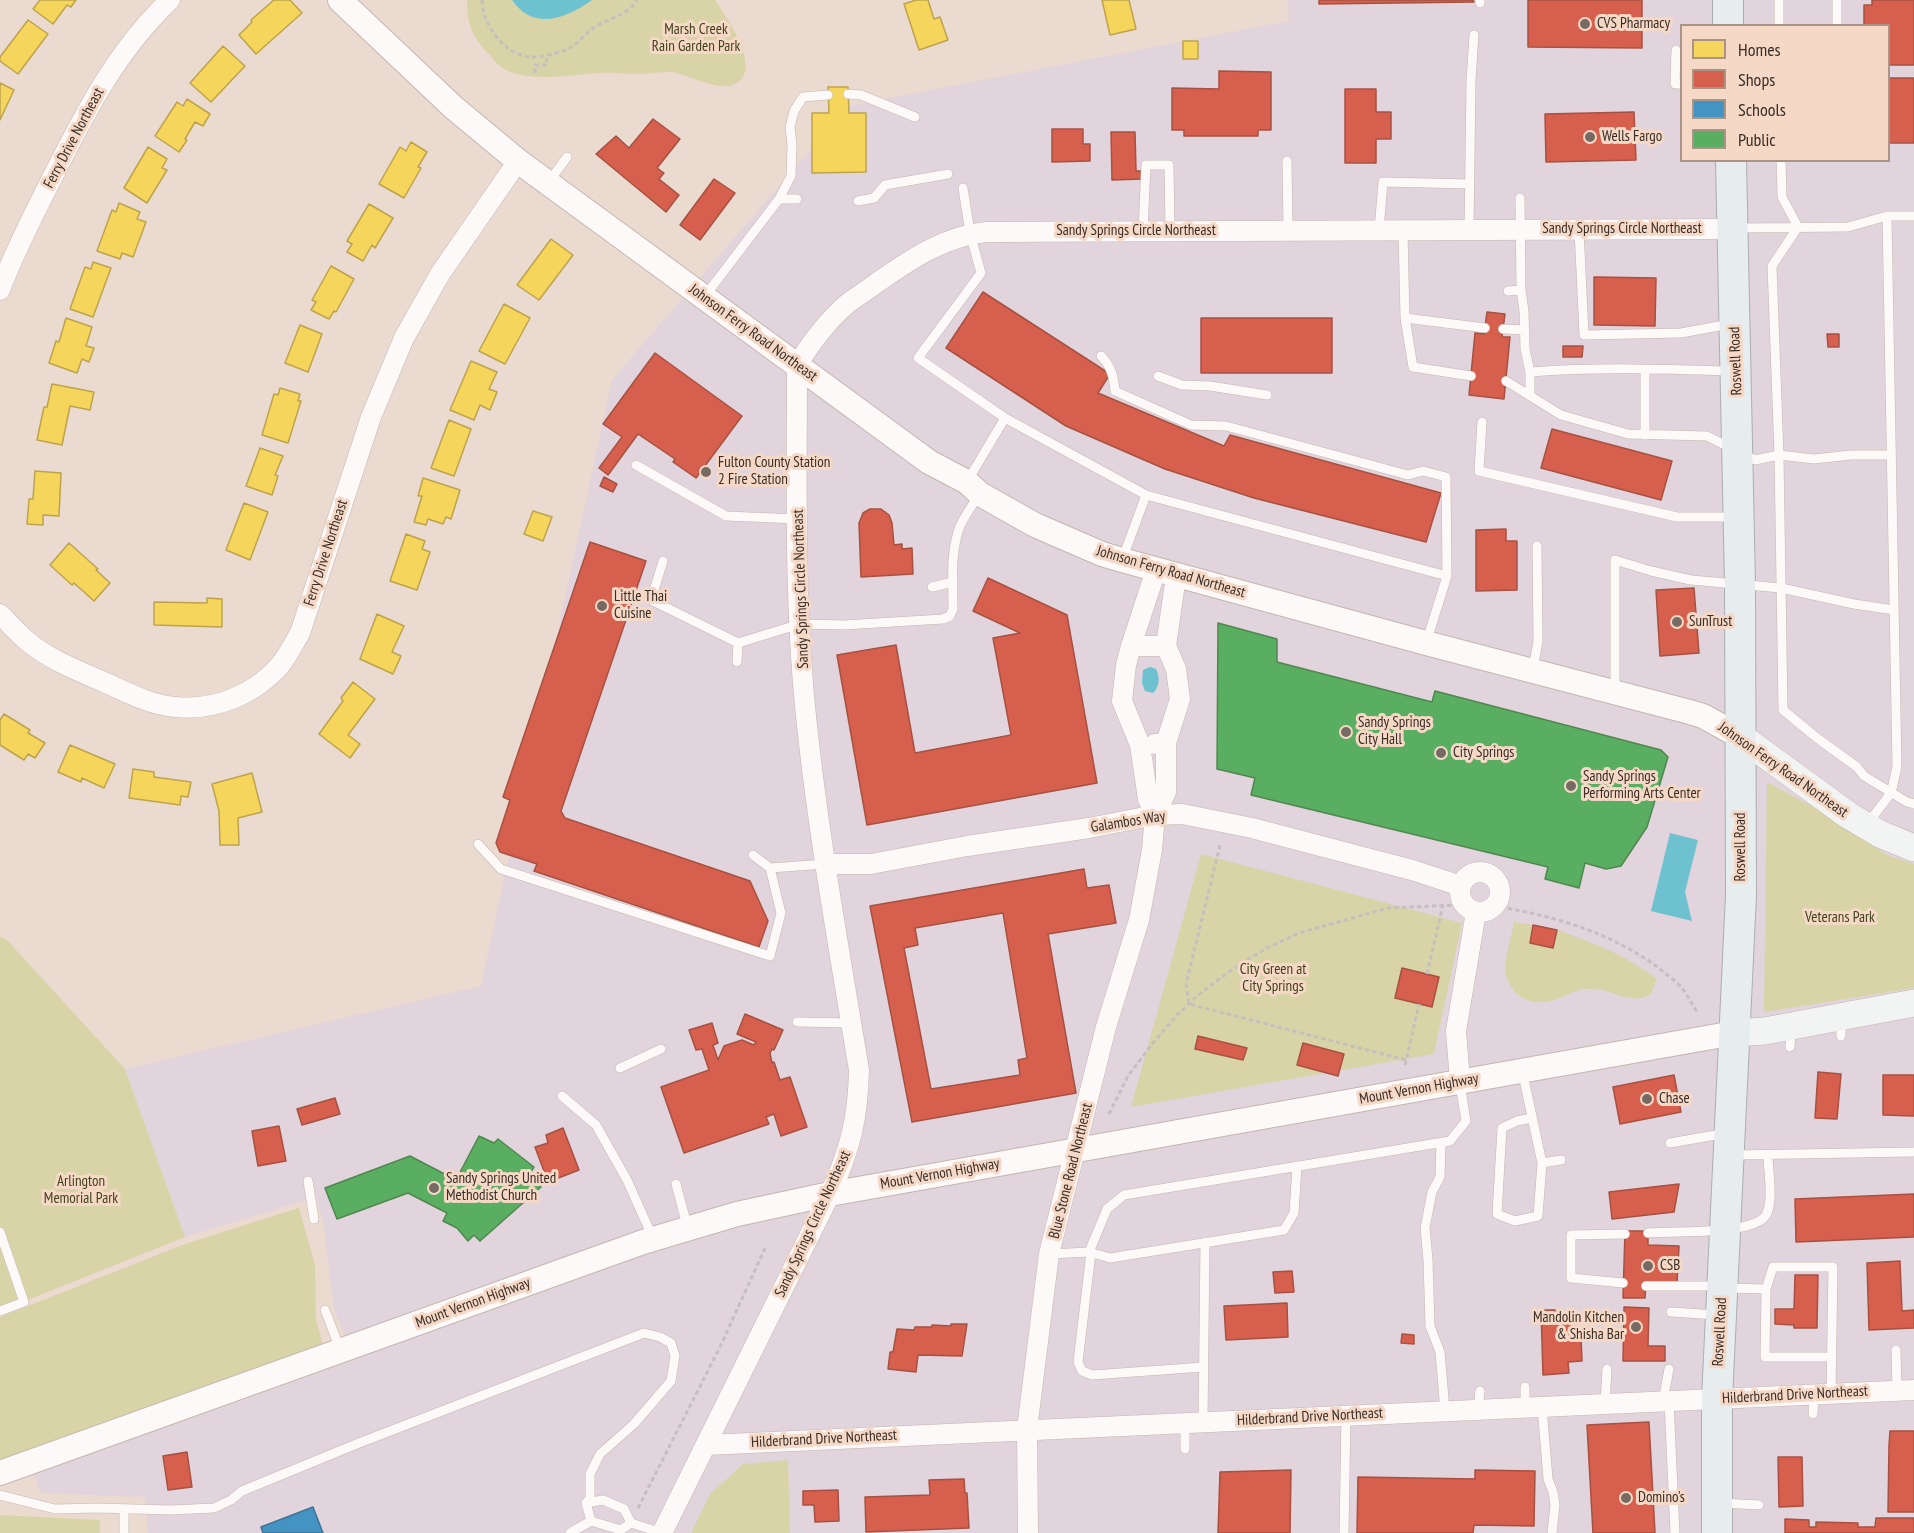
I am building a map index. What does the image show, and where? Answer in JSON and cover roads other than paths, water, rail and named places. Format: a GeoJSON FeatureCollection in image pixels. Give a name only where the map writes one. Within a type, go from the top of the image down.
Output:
{"type":"FeatureCollection","features":[{"type":"Feature","properties":{"kind":"main road"},"geometry":{"type":"LineString","coordinates":[[1728,0],[1728,24]]}},
{"type":"Feature","properties":{"kind":"main road","name":"Roswell Road"},"geometry":{"type":"LineString","coordinates":[[1717,1533],[1717,1399],[1741,895],[1740,584],[1731,162]]}},
{"type":"Feature","properties":{"kind":"main road","name":"Johnson Ferry Road Northeast"},"geometry":{"type":"LineString","coordinates":[[1741,737],[1848,815],[1914,848]]}},
{"type":"Feature","properties":{"kind":"main road","name":"Mount Vernon Highway"},"geometry":{"type":"LineString","coordinates":[[1734,1033],[1765,1030],[1790,1036],[1841,1026],[1914,1002]]}},
{"type":"Feature","properties":{"kind":"street","name":"Ferry Drive Northeast"},"geometry":{"type":"LineString","coordinates":[[0,290],[11,261],[86,111],[117,60],[153,16],[170,0]]}},
{"type":"Feature","properties":{"kind":"street","name":"Johnson Ferry Road Northeast"},"geometry":{"type":"LineString","coordinates":[[346,2],[453,107],[518,161],[929,462],[1035,525],[1102,554],[1166,573],[1703,716],[1741,737]]}},
{"type":"Feature","properties":{"kind":"street","name":"Ferry Drive Northeast"},"geometry":{"type":"LineString","coordinates":[[0,614],[27,641],[61,663],[142,699],[173,707],[194,707],[215,704],[237,697],[256,687],[281,664],[300,633],[370,417],[404,338],[440,274],[518,161]]}},
{"type":"Feature","properties":{"kind":"street","name":"Sandy Springs Circle Northeast"},"geometry":{"type":"LineString","coordinates":[[662,1533],[843,1166],[853,1135],[858,1103],[859,1070],[826,864],[805,705],[800,624],[797,365],[813,340],[846,305],[897,269],[931,247],[970,233],[1732,229]]}},
{"type":"Feature","properties":{"kind":"street","name":"Blue Stone Road Northeast"},"geometry":{"type":"LineString","coordinates":[[1155,815],[1148,799],[1140,745],[1122,701],[1126,665],[1131,646],[1166,573]]}},
{"type":"Feature","properties":{"kind":"street","name":"Blue Stone Road Northeast"},"geometry":{"type":"LineString","coordinates":[[1028,1533],[1027,1430],[1049,1254],[1077,1151],[1106,1027],[1139,920],[1152,850],[1155,815],[1166,792],[1166,743],[1180,699],[1176,669],[1166,646],[1166,573]]}},
{"type":"Feature","properties":{"kind":"street"},"geometry":{"type":"LineString","coordinates":[[1131,646],[1166,646]]}},
{"type":"Feature","properties":{"kind":"street"},"geometry":{"type":"LineString","coordinates":[[1140,745],[1166,743]]}},
{"type":"Feature","properties":{"kind":"street","name":"Galambos Way"},"geometry":{"type":"LineString","coordinates":[[826,864],[871,864],[1155,815],[1182,814],[1252,828],[1412,870],[1474,902],[1456,1031],[1460,1081]]}},
{"type":"Feature","properties":{"kind":"street","name":"Mount Vernon Highway"},"geometry":{"type":"LineString","coordinates":[[0,1473],[654,1239],[737,1214],[830,1194],[1734,1033]]}},
{"type":"Feature","properties":{"kind":"street","name":"Hilderbrand Drive Northeast"},"geometry":{"type":"LineString","coordinates":[[706,1445],[1445,1411],[1479,1400],[1534,1407],[1717,1399],[1819,1401],[1905,1390]]}},
{"type":"Feature","properties":{"kind":"lane"},"geometry":{"type":"LineString","coordinates":[[1779,0],[1779,24]]}},
{"type":"Feature","properties":{"kind":"lane"},"geometry":{"type":"LineString","coordinates":[[1837,0],[1837,24]]}},
{"type":"Feature","properties":{"kind":"lane"},"geometry":{"type":"LineString","coordinates":[[1469,230],[1471,81],[1474,35]]}},
{"type":"Feature","properties":{"kind":"lane"},"geometry":{"type":"LineString","coordinates":[[1676,50],[1675,84],[1680,84]]}},
{"type":"Feature","properties":{"kind":"lane"},"geometry":{"type":"LineString","coordinates":[[849,94],[861,95],[915,117]]}},
{"type":"Feature","properties":{"kind":"lane"},"geometry":{"type":"LineString","coordinates":[[704,297],[779,199],[791,176],[790,127],[794,111],[803,97],[828,95]]}},
{"type":"Feature","properties":{"kind":"lane"},"geometry":{"type":"LineString","coordinates":[[548,183],[567,157]]}},
{"type":"Feature","properties":{"kind":"lane"},"geometry":{"type":"LineString","coordinates":[[1287,161],[1288,230]]}},
{"type":"Feature","properties":{"kind":"lane"},"geometry":{"type":"LineString","coordinates":[[1781,162],[1782,196],[1798,227]]}},
{"type":"Feature","properties":{"kind":"lane"},"geometry":{"type":"LineString","coordinates":[[1143,231],[1146,165],[1169,165],[1170,231]]}},
{"type":"Feature","properties":{"kind":"lane"},"geometry":{"type":"LineString","coordinates":[[858,201],[874,198],[885,185],[948,174]]}},
{"type":"Feature","properties":{"kind":"lane"},"geometry":{"type":"LineString","coordinates":[[1380,230],[1383,182],[1470,184]]}},
{"type":"Feature","properties":{"kind":"lane"},"geometry":{"type":"LineString","coordinates":[[963,188],[970,233],[981,273],[918,358],[1005,418],[1146,495],[1447,576]]}},
{"type":"Feature","properties":{"kind":"lane"},"geometry":{"type":"LineString","coordinates":[[1520,198],[1521,290],[1525,349],[1530,372],[1530,396]]}},
{"type":"Feature","properties":{"kind":"lane"},"geometry":{"type":"LineString","coordinates":[[779,199],[797,199]]}},
{"type":"Feature","properties":{"kind":"lane"},"geometry":{"type":"LineString","coordinates":[[1732,229],[1848,227],[1887,216],[1914,216]]}},
{"type":"Feature","properties":{"kind":"lane"},"geometry":{"type":"LineString","coordinates":[[1865,825],[1891,793],[1897,767],[1887,216]]}},
{"type":"Feature","properties":{"kind":"lane"},"geometry":{"type":"LineString","coordinates":[[1798,227],[1772,266],[1779,455],[1783,710],[1857,767],[1864,777],[1914,804]]}},
{"type":"Feature","properties":{"kind":"lane"},"geometry":{"type":"LineString","coordinates":[[1579,229],[1584,335],[1681,333],[1735,323]]}},
{"type":"Feature","properties":{"kind":"lane"},"geometry":{"type":"LineString","coordinates":[[1403,230],[1410,293],[1405,318],[1413,367],[1471,376]]}},
{"type":"Feature","properties":{"kind":"lane"},"geometry":{"type":"LineString","coordinates":[[1508,291],[1521,290]]}},
{"type":"Feature","properties":{"kind":"lane"},"geometry":{"type":"LineString","coordinates":[[1405,318],[1485,327]]}},
{"type":"Feature","properties":{"kind":"lane"},"geometry":{"type":"LineString","coordinates":[[1503,329],[1525,330]]}},
{"type":"Feature","properties":{"kind":"lane"},"geometry":{"type":"LineString","coordinates":[[1101,356],[1108,363],[1114,378],[1115,391],[1191,425],[1226,426],[1408,475],[1423,471],[1446,477],[1447,576],[1426,643]]}},
{"type":"Feature","properties":{"kind":"lane"},"geometry":{"type":"LineString","coordinates":[[1530,372],[1564,369],[1736,371]]}},
{"type":"Feature","properties":{"kind":"lane"},"geometry":{"type":"LineString","coordinates":[[1645,369],[1645,435]]}},
{"type":"Feature","properties":{"kind":"lane"},"geometry":{"type":"LineString","coordinates":[[1158,376],[1182,385],[1210,386],[1267,395]]}},
{"type":"Feature","properties":{"kind":"lane"},"geometry":{"type":"LineString","coordinates":[[1506,381],[1561,415],[1628,434],[1707,436],[1755,460],[1779,455],[1814,459],[1851,454],[1891,455]]}},
{"type":"Feature","properties":{"kind":"lane"},"geometry":{"type":"LineString","coordinates":[[663,561],[651,600],[738,642],[800,624],[844,625],[943,619],[950,616],[953,609],[955,542],[974,488],[1005,418]]}},
{"type":"Feature","properties":{"kind":"lane"},"geometry":{"type":"LineString","coordinates":[[1482,422],[1479,471],[1677,517],[1739,517]]}},
{"type":"Feature","properties":{"kind":"lane"},"geometry":{"type":"LineString","coordinates":[[636,465],[726,516],[798,519]]}},
{"type":"Feature","properties":{"kind":"lane"},"geometry":{"type":"LineString","coordinates":[[1122,560],[1146,495]]}},
{"type":"Feature","properties":{"kind":"lane"},"geometry":{"type":"LineString","coordinates":[[1533,671],[1538,641],[1537,546]]}},
{"type":"Feature","properties":{"kind":"lane"},"geometry":{"type":"LineString","coordinates":[[1615,692],[1615,560],[1691,580],[1781,588],[1894,610]]}},
{"type":"Feature","properties":{"kind":"lane"},"geometry":{"type":"LineString","coordinates":[[932,587],[953,582]]}},
{"type":"Feature","properties":{"kind":"lane"},"geometry":{"type":"LineString","coordinates":[[737,662],[738,642]]}},
{"type":"Feature","properties":{"kind":"lane"},"geometry":{"type":"LineString","coordinates":[[478,844],[501,869],[770,956],[781,914],[771,868]]}},
{"type":"Feature","properties":{"kind":"lane"},"geometry":{"type":"LineString","coordinates":[[753,855],[771,868],[826,864]]}},
{"type":"Feature","properties":{"kind":"lane"},"geometry":{"type":"LineString","coordinates":[[797,1022],[851,1023]]}},
{"type":"Feature","properties":{"kind":"lane"},"geometry":{"type":"LineString","coordinates":[[620,1068],[661,1049]]}},
{"type":"Feature","properties":{"kind":"lane"},"geometry":{"type":"LineString","coordinates":[[1522,1070],[1542,1163],[1538,1216],[1515,1221],[1497,1214],[1503,1128],[1516,1121],[1532,1118]]}},
{"type":"Feature","properties":{"kind":"lane"},"geometry":{"type":"LineString","coordinates":[[1204,1367],[1092,1375],[1082,1371],[1078,1362],[1090,1252],[1107,1209],[1124,1195],[1450,1141],[1466,1121],[1460,1081]]}},
{"type":"Feature","properties":{"kind":"lane"},"geometry":{"type":"LineString","coordinates":[[562,1096],[596,1125],[627,1180],[654,1239]]}},
{"type":"Feature","properties":{"kind":"lane"},"geometry":{"type":"LineString","coordinates":[[1441,1143],[1440,1177],[1432,1192],[1425,1228],[1430,1326],[1440,1352],[1445,1411]]}},
{"type":"Feature","properties":{"kind":"lane"},"geometry":{"type":"LineString","coordinates":[[1670,1143],[1729,1144],[1768,1155],[1914,1152]]}},
{"type":"Feature","properties":{"kind":"lane"},"geometry":{"type":"LineString","coordinates":[[1648,1233],[1725,1230],[1756,1224],[1766,1217],[1770,1204],[1768,1155]]}},
{"type":"Feature","properties":{"kind":"lane"},"geometry":{"type":"LineString","coordinates":[[1542,1163],[1561,1160]]}},
{"type":"Feature","properties":{"kind":"lane"},"geometry":{"type":"LineString","coordinates":[[1049,1254],[1090,1252],[1110,1258],[1284,1230],[1294,1212],[1298,1166]]}},
{"type":"Feature","properties":{"kind":"lane"},"geometry":{"type":"LineString","coordinates":[[308,1180],[314,1219]]}},
{"type":"Feature","properties":{"kind":"lane"},"geometry":{"type":"LineString","coordinates":[[676,1184],[688,1228]]}},
{"type":"Feature","properties":{"kind":"lane"},"geometry":{"type":"LineString","coordinates":[[0,1232],[24,1302],[0,1311]]}},
{"type":"Feature","properties":{"kind":"lane"},"geometry":{"type":"LineString","coordinates":[[1623,1283],[1571,1278],[1571,1234],[1625,1234]]}},
{"type":"Feature","properties":{"kind":"lane"},"geometry":{"type":"LineString","coordinates":[[1185,1449],[1194,1422],[1204,1367],[1205,1242]]}},
{"type":"Feature","properties":{"kind":"lane"},"geometry":{"type":"LineString","coordinates":[[1819,1401],[1832,1357],[1833,1267],[1773,1267],[1766,1289],[1765,1357],[1832,1357]]}},
{"type":"Feature","properties":{"kind":"lane"},"geometry":{"type":"LineString","coordinates":[[1646,1286],[1721,1296]]}},
{"type":"Feature","properties":{"kind":"lane"},"geometry":{"type":"LineString","coordinates":[[1671,1312],[1721,1296],[1766,1289]]}},
{"type":"Feature","properties":{"kind":"lane"},"geometry":{"type":"LineString","coordinates":[[325,1310],[341,1351]]}},
{"type":"Feature","properties":{"kind":"lane"},"geometry":{"type":"LineString","coordinates":[[0,1495],[55,1509],[214,1508],[231,1500],[242,1491],[263,1482],[633,1337],[644,1333],[660,1336],[671,1344],[675,1356],[671,1381],[634,1424],[600,1454],[590,1474],[590,1498],[586,1503]]}},
{"type":"Feature","properties":{"kind":"lane"},"geometry":{"type":"LineString","coordinates":[[1896,1350],[1905,1390]]}},
{"type":"Feature","properties":{"kind":"lane"},"geometry":{"type":"LineString","coordinates":[[1605,1404],[1607,1369]]}},
{"type":"Feature","properties":{"kind":"lane"},"geometry":{"type":"LineString","coordinates":[[1669,1370],[1666,1401],[1675,1533]]}},
{"type":"Feature","properties":{"kind":"lane"},"geometry":{"type":"LineString","coordinates":[[1525,1387],[1534,1407],[1548,1479],[1553,1492],[1555,1505],[1552,1533]]}},
{"type":"Feature","properties":{"kind":"lane"},"geometry":{"type":"LineString","coordinates":[[1344,1533],[1346,1415]]}},
{"type":"Feature","properties":{"kind":"lane"},"geometry":{"type":"LineString","coordinates":[[586,1503],[603,1500],[624,1509],[631,1523],[662,1533]]}},
{"type":"Feature","properties":{"kind":"lane"},"geometry":{"type":"LineString","coordinates":[[586,1503],[591,1521]]}},
{"type":"Feature","properties":{"kind":"lane"},"geometry":{"type":"LineString","coordinates":[[1716,1503],[1759,1505]]}},
{"type":"Feature","properties":{"kind":"lane"},"geometry":{"type":"LineString","coordinates":[[124,1509],[124,1533]]}},
{"type":"Feature","properties":{"kind":"lane"},"geometry":{"type":"LineString","coordinates":[[570,1533],[591,1521],[621,1530],[631,1523]]}},
{"type":"Feature","properties":{"kind":"water"},"geometry":{"type":"Polygon","coordinates":[[[512,0],[592,0],[562,16],[540,19],[521,10],[512,0]]]}},
{"type":"Feature","properties":{"kind":"water"},"geometry":{"type":"Polygon","coordinates":[[[1150,667],[1156,669],[1159,678],[1153,693],[1145,691],[1142,683],[1143,670],[1150,667]]]}},
{"type":"Feature","properties":{"kind":"water"},"geometry":{"type":"Polygon","coordinates":[[[1670,833],[1698,840],[1685,892],[1692,921],[1651,911],[1670,833]]]}},
{"type":"Feature","properties":{"kind":"place","name":"CVS Pharmacy"},"geometry":{"type":"Point","coordinates":[1585,24]}},
{"type":"Feature","properties":{"kind":"place","name":"Wells Fargo"},"geometry":{"type":"Point","coordinates":[1590,137]}},
{"type":"Feature","properties":{"kind":"place","name":"Fulton County Station 2 Fire Station"},"geometry":{"type":"Point","coordinates":[706,472]}},
{"type":"Feature","properties":{"kind":"place","name":"Little Thai Cuisine"},"geometry":{"type":"Point","coordinates":[602,606]}},
{"type":"Feature","properties":{"kind":"place","name":"SunTrust"},"geometry":{"type":"Point","coordinates":[1677,622]}},
{"type":"Feature","properties":{"kind":"place","name":"Sandy Springs City Hall"},"geometry":{"type":"Point","coordinates":[1346,732]}},
{"type":"Feature","properties":{"kind":"place","name":"City Springs"},"geometry":{"type":"Point","coordinates":[1441,753]}},
{"type":"Feature","properties":{"kind":"place","name":"Sandy Springs Performing Arts Center"},"geometry":{"type":"Point","coordinates":[1571,786]}},
{"type":"Feature","properties":{"kind":"place","name":"Chase"},"geometry":{"type":"Point","coordinates":[1647,1099]}},
{"type":"Feature","properties":{"kind":"place","name":"Sandy Springs United Methodist Church"},"geometry":{"type":"Point","coordinates":[434,1188]}},
{"type":"Feature","properties":{"kind":"place","name":"CSB"},"geometry":{"type":"Point","coordinates":[1648,1266]}},
{"type":"Feature","properties":{"kind":"place","name":"Mandolin Kitchen & Shisha Bar"},"geometry":{"type":"Point","coordinates":[1636,1327]}},
{"type":"Feature","properties":{"kind":"place","name":"Domino's"},"geometry":{"type":"Point","coordinates":[1626,1498]}},
{"type":"Feature","properties":{"kind":"park label","name":"Marsh Creek Rain Garden Park"},"geometry":{"type":"Point","coordinates":[696,38]}},
{"type":"Feature","properties":{"kind":"park label","name":"Veterans Park"},"geometry":{"type":"Point","coordinates":[1840,918]}},
{"type":"Feature","properties":{"kind":"park label","name":"City Green at City Springs"},"geometry":{"type":"Point","coordinates":[1273,978]}},
{"type":"Feature","properties":{"kind":"park label","name":"Arlington Memorial Park"},"geometry":{"type":"Point","coordinates":[81,1190]}}]}
